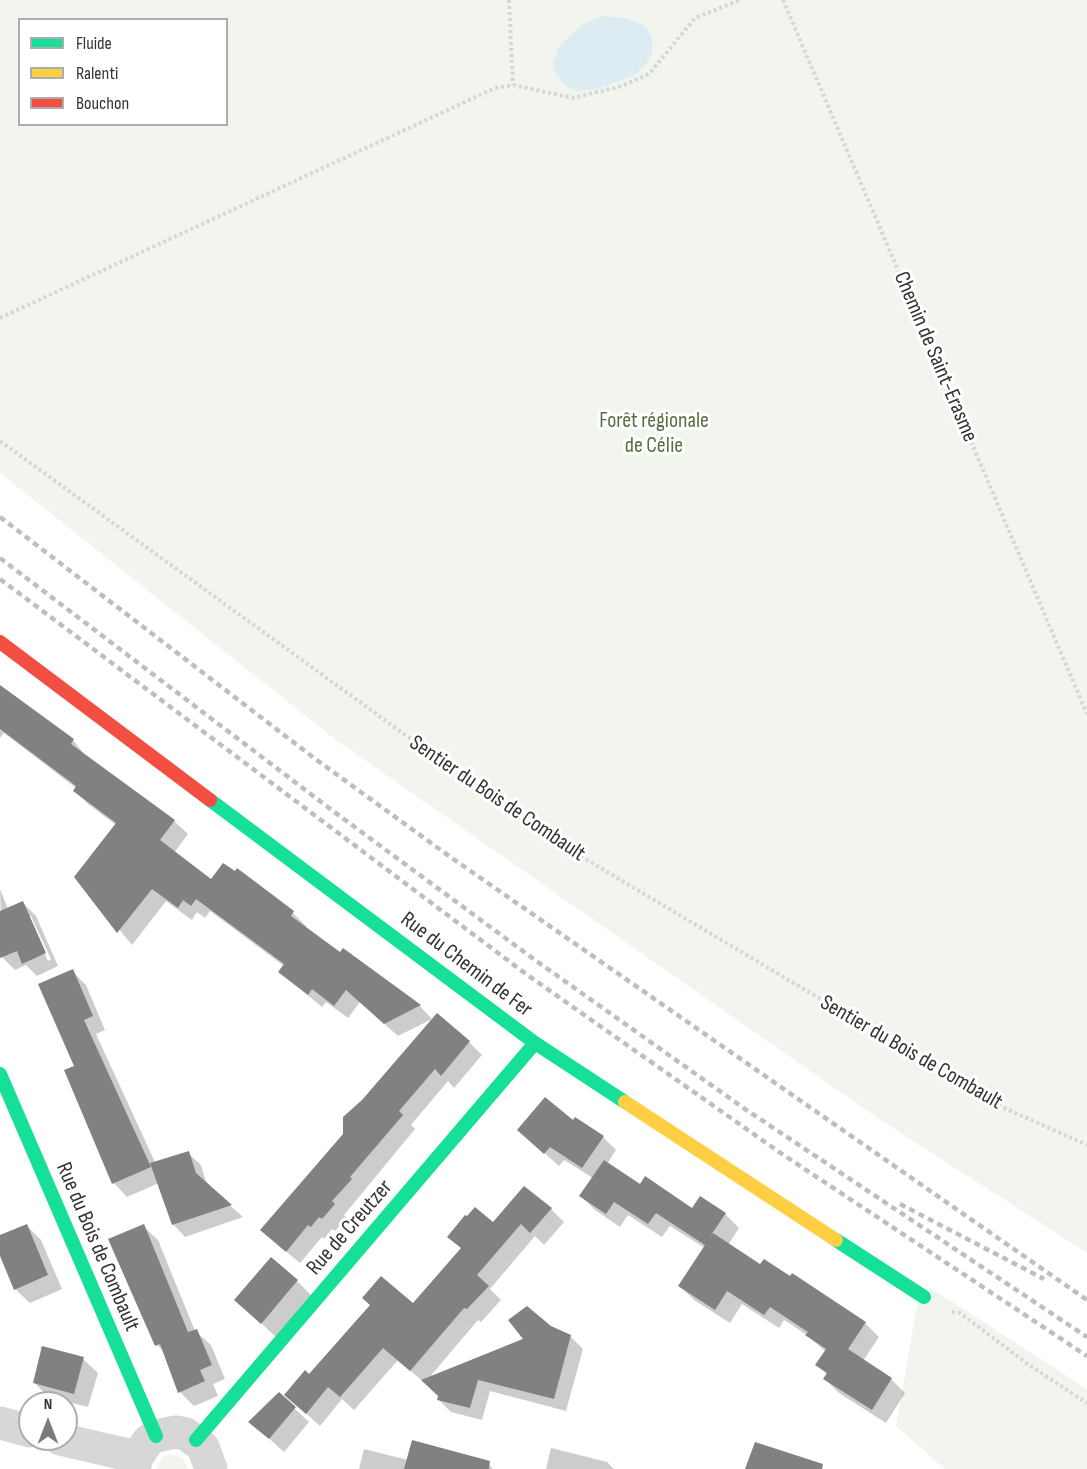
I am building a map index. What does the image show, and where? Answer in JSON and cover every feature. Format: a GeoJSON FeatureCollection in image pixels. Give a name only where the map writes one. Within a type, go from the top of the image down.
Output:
{"type":"FeatureCollection","features":[{"type":"Feature","properties":{"kind":"street","name":"Rue du Chemin de Fer"},"geometry":{"type":"LineString","coordinates":[[0,642],[536,1043],[924,1297]]}},
{"type":"Feature","properties":{"kind":"street","name":"Rue de Creutzer"},"geometry":{"type":"LineString","coordinates":[[196,1440],[536,1043]]}},
{"type":"Feature","properties":{"kind":"street","name":"Rue du Bois de Combault"},"geometry":{"type":"LineString","coordinates":[[0,1074],[142,1454]]}},
{"type":"Feature","properties":{"kind":"street"},"geometry":{"type":"LineString","coordinates":[[0,1423],[18,1428]]}},
{"type":"Feature","properties":{"kind":"street"},"geometry":{"type":"LineString","coordinates":[[78,1442],[142,1454],[176,1432],[196,1440],[208,1457],[211,1469]]}},
{"type":"Feature","properties":{"kind":"path"},"geometry":{"type":"LineString","coordinates":[[509,0],[513,85]]}},
{"type":"Feature","properties":{"kind":"path"},"geometry":{"type":"LineString","coordinates":[[0,318],[495,88],[513,85],[573,98],[622,87],[649,74],[695,18],[740,0]]}},
{"type":"Feature","properties":{"kind":"path","name":"Chemin de Saint-Erasme"},"geometry":{"type":"LineString","coordinates":[[783,0],[1087,714]]}},
{"type":"Feature","properties":{"kind":"path","name":"Sentier du Bois de Combault"},"geometry":{"type":"LineString","coordinates":[[0,441],[534,829],[1002,1107],[1087,1145]]}},
{"type":"Feature","properties":{"kind":"path"},"geometry":{"type":"LineString","coordinates":[[924,1297],[929,1300],[932,1310],[960,1313],[1029,1365],[1087,1403]]}},
{"type":"Feature","properties":{"kind":"green space","name":"Forêt régionale de Célie"},"geometry":{"type":"Polygon","coordinates":[[[0,0],[1087,0],[1087,1253],[879,1119],[336,740],[0,473],[0,0]]]}},
{"type":"Feature","properties":{"kind":"green space"},"geometry":{"type":"Polygon","coordinates":[[[931,1288],[1087,1389],[1087,1469],[945,1469],[896,1426],[917,1306],[931,1288]]]}},
{"type":"Feature","properties":{"kind":"green space"},"geometry":{"type":"Polygon","coordinates":[[[173,1454],[183,1458],[188,1469],[156,1469],[163,1456],[173,1454]]]}},
{"type":"Feature","properties":{"kind":"shaded area"},"geometry":{"type":"Polygon","coordinates":[[[603,16],[625,18],[645,26],[652,37],[652,53],[647,63],[636,74],[598,89],[578,91],[565,86],[556,74],[553,63],[559,46],[583,24],[603,16]]]}},
{"type":"Feature","properties":{"kind":"building"},"geometry":{"type":"Polygon","coordinates":[[[0,685],[74,739],[71,744],[175,820],[160,840],[211,879],[223,863],[235,871],[237,868],[294,911],[291,916],[340,952],[343,948],[421,1005],[384,1024],[346,990],[334,1006],[312,989],[308,995],[278,972],[284,964],[196,899],[191,906],[183,900],[178,908],[152,889],[117,933],[74,877],[116,823],[73,791],[76,786],[0,729],[0,685]]]}},
{"type":"Feature","properties":{"kind":"building"},"geometry":{"type":"Polygon","coordinates":[[[23,901],[46,953],[22,964],[17,951],[0,958],[0,911],[23,901]]]}},
{"type":"Feature","properties":{"kind":"building"},"geometry":{"type":"Polygon","coordinates":[[[73,969],[93,1016],[84,1020],[151,1167],[112,1184],[64,1070],[74,1066],[38,984],[73,969]]]}},
{"type":"Feature","properties":{"kind":"building"},"geometry":{"type":"Polygon","coordinates":[[[437,1013],[470,1041],[441,1076],[435,1069],[399,1111],[403,1115],[332,1201],[335,1204],[322,1219],[319,1217],[311,1227],[308,1225],[286,1252],[260,1230],[343,1134],[343,1117],[362,1100],[437,1013]]]}},
{"type":"Feature","properties":{"kind":"building"},"geometry":{"type":"Polygon","coordinates":[[[545,1097],[573,1120],[575,1117],[604,1136],[582,1168],[550,1147],[544,1154],[517,1130],[545,1097]]]}},
{"type":"Feature","properties":{"kind":"building"},"geometry":{"type":"Polygon","coordinates":[[[189,1151],[196,1173],[232,1205],[172,1225],[150,1163],[189,1151]]]}},
{"type":"Feature","properties":{"kind":"building"},"geometry":{"type":"Polygon","coordinates":[[[604,1160],[640,1184],[645,1176],[692,1208],[700,1196],[726,1213],[709,1238],[713,1233],[760,1264],[764,1259],[790,1276],[792,1273],[866,1322],[848,1349],[892,1378],[872,1410],[823,1379],[827,1373],[815,1365],[826,1349],[805,1335],[808,1332],[770,1307],[764,1315],[727,1291],[715,1310],[678,1286],[705,1245],[656,1213],[648,1224],[614,1202],[606,1214],[579,1196],[604,1160]]]}},
{"type":"Feature","properties":{"kind":"building"},"geometry":{"type":"Polygon","coordinates":[[[524,1186],[552,1208],[530,1233],[521,1224],[477,1275],[489,1286],[467,1309],[464,1308],[410,1371],[383,1348],[340,1397],[328,1387],[306,1414],[284,1395],[305,1370],[309,1374],[370,1305],[362,1298],[381,1276],[413,1303],[461,1248],[447,1237],[465,1215],[467,1216],[475,1207],[493,1222],[524,1186]]]}},
{"type":"Feature","properties":{"kind":"building"},"geometry":{"type":"Polygon","coordinates":[[[27,1224],[48,1275],[14,1290],[0,1256],[0,1235],[27,1224]]]}},
{"type":"Feature","properties":{"kind":"building"},"geometry":{"type":"Polygon","coordinates":[[[144,1224],[188,1332],[197,1329],[212,1365],[200,1370],[205,1381],[178,1393],[160,1344],[155,1346],[108,1239],[144,1224]]]}},
{"type":"Feature","properties":{"kind":"building"},"geometry":{"type":"Polygon","coordinates":[[[271,1257],[298,1280],[261,1324],[234,1300],[271,1257]]]}},
{"type":"Feature","properties":{"kind":"building"},"geometry":{"type":"Polygon","coordinates":[[[527,1306],[551,1326],[571,1335],[554,1399],[478,1380],[470,1408],[437,1400],[438,1396],[421,1380],[523,1339],[508,1320],[527,1306]]]}},
{"type":"Feature","properties":{"kind":"building"},"geometry":{"type":"Polygon","coordinates":[[[42,1346],[84,1357],[75,1391],[63,1391],[33,1383],[42,1346]]]}},
{"type":"Feature","properties":{"kind":"building"},"geometry":{"type":"Polygon","coordinates":[[[279,1392],[296,1407],[269,1439],[248,1422],[279,1392]]]}},
{"type":"Feature","properties":{"kind":"building"},"geometry":{"type":"Polygon","coordinates":[[[412,1440],[490,1461],[489,1469],[404,1469],[412,1440]]]}},
{"type":"Feature","properties":{"kind":"building"},"geometry":{"type":"Polygon","coordinates":[[[755,1442],[823,1464],[822,1469],[745,1469],[755,1442]]]}},
{"type":"Feature","properties":{"kind":"railway"},"geometry":{"type":"LineString","coordinates":[[0,517],[314,758],[449,856],[1087,1300]]}},
{"type":"Feature","properties":{"kind":"railway"},"geometry":{"type":"LineString","coordinates":[[0,558],[329,808],[535,960],[745,1109],[1087,1337]]}},
{"type":"Feature","properties":{"kind":"railway"},"geometry":{"type":"LineString","coordinates":[[0,579],[526,974],[782,1154],[1087,1356]]}},
{"type":"Feature","properties":{"kind":"railway"},"geometry":{"type":"LineString","coordinates":[[900,1204],[1044,1279]]}},
{"type":"Feature","properties":{"kind":"traffic: fast"},"geometry":{"type":"LineString","coordinates":[[210,800],[535,1043],[625,1102]]}},
{"type":"Feature","properties":{"kind":"traffic: fast"},"geometry":{"type":"LineString","coordinates":[[196,1440],[535,1043]]}},
{"type":"Feature","properties":{"kind":"traffic: fast"},"geometry":{"type":"LineString","coordinates":[[0,1074],[156,1436]]}},
{"type":"Feature","properties":{"kind":"traffic: fast"},"geometry":{"type":"LineString","coordinates":[[836,1240],[924,1297]]}},
{"type":"Feature","properties":{"kind":"traffic: slow"},"geometry":{"type":"LineString","coordinates":[[625,1102],[836,1240]]}},
{"type":"Feature","properties":{"kind":"traffic: jam"},"geometry":{"type":"LineString","coordinates":[[0,642],[210,800]]}}]}
